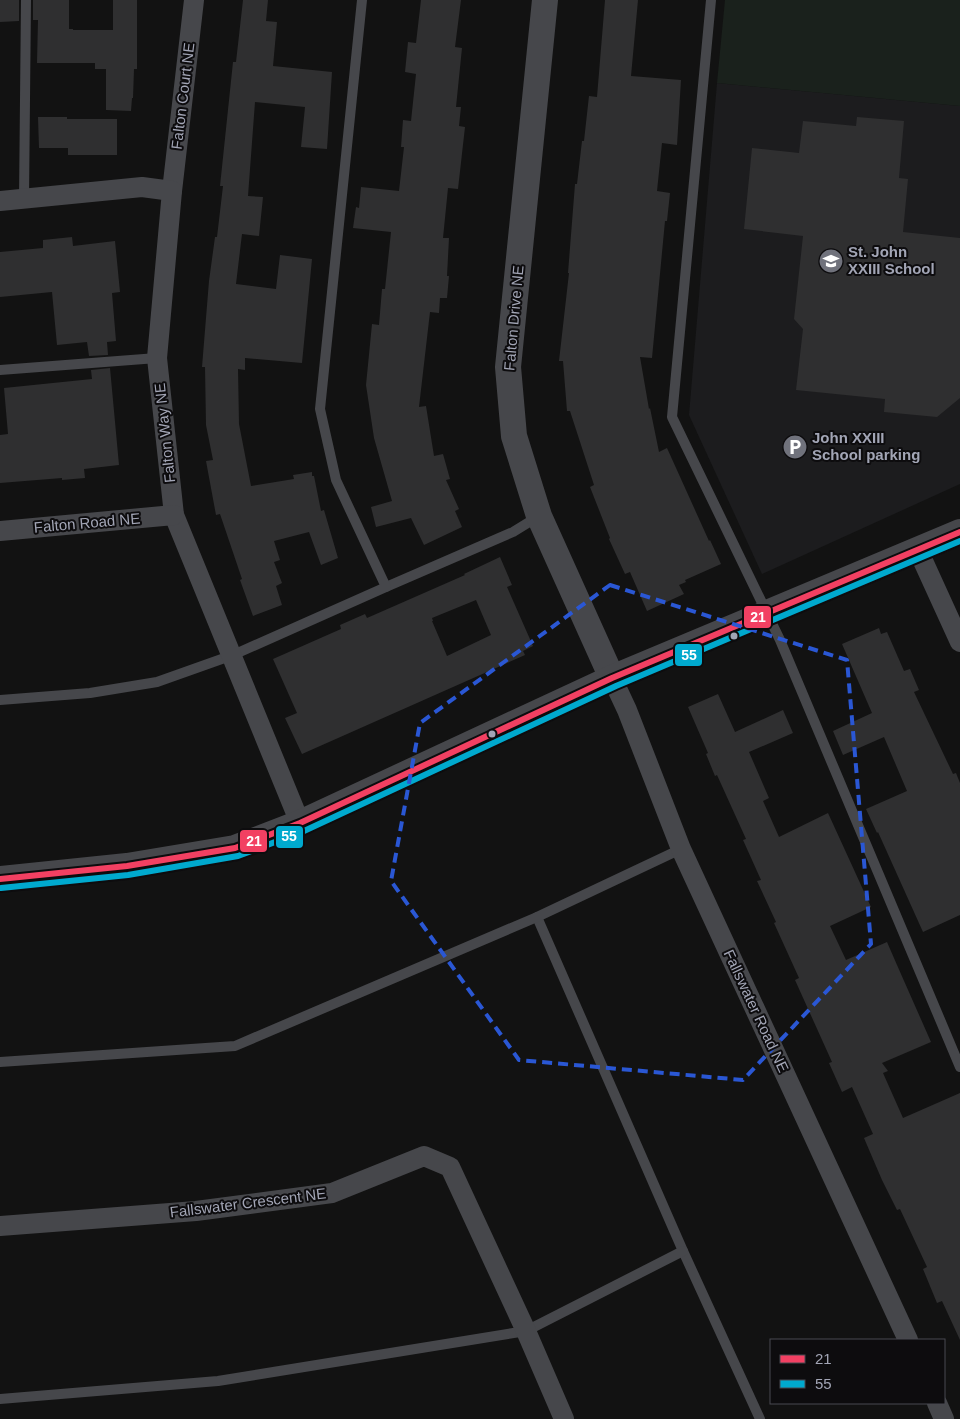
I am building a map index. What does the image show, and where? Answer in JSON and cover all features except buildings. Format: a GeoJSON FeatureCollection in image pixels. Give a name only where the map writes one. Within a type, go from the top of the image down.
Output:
{"type":"FeatureCollection","features":[{"type":"Feature","properties":{"kind":"street","name":"Falton Court NE"},"geometry":{"type":"LineString","coordinates":[[172,191],[194,0]]}},
{"type":"Feature","properties":{"kind":"street","name":"Falton Drive NE"},"geometry":{"type":"LineString","coordinates":[[545,0],[508,368],[514,436],[539,516],[612,678]]}},
{"type":"Feature","properties":{"kind":"street"},"geometry":{"type":"LineString","coordinates":[[0,201],[142,187],[172,191]]}},
{"type":"Feature","properties":{"kind":"street","name":"Falton Way NE"},"geometry":{"type":"LineString","coordinates":[[172,191],[157,358],[174,515],[233,655],[300,823]]}},
{"type":"Feature","properties":{"kind":"street","name":"Falton Road NE"},"geometry":{"type":"LineString","coordinates":[[0,531],[174,515]]}},
{"type":"Feature","properties":{"kind":"street"},"geometry":{"type":"LineString","coordinates":[[0,879],[128,866],[235,848],[300,823],[612,678],[960,532]]}},
{"type":"Feature","properties":{"kind":"street"},"geometry":{"type":"LineString","coordinates":[[918,550],[960,642]]}},
{"type":"Feature","properties":{"kind":"street","name":"Fallswater Road NE"},"geometry":{"type":"LineString","coordinates":[[612,678],[627,710],[681,849],[908,1339]]}},
{"type":"Feature","properties":{"kind":"street","name":"Fallswater Crescent NE"},"geometry":{"type":"LineString","coordinates":[[0,1226],[196,1211],[332,1193],[424,1156],[450,1167],[526,1331],[564,1419]]}},
{"type":"Feature","properties":{"kind":"street"},"geometry":{"type":"LineString","coordinates":[[937,1404],[944,1419]]}},
{"type":"Feature","properties":{"kind":"lane"},"geometry":{"type":"LineString","coordinates":[[24,199],[26,0]]}},
{"type":"Feature","properties":{"kind":"lane"},"geometry":{"type":"LineString","coordinates":[[362,0],[320,409],[336,480],[386,587]]}},
{"type":"Feature","properties":{"kind":"lane"},"geometry":{"type":"LineString","coordinates":[[711,0],[672,417],[768,614],[960,1067]]}},
{"type":"Feature","properties":{"kind":"lane"},"geometry":{"type":"LineString","coordinates":[[0,370],[157,358]]}},
{"type":"Feature","properties":{"kind":"lane"},"geometry":{"type":"LineString","coordinates":[[0,700],[90,692],[158,682],[233,655],[513,532],[539,516]]}},
{"type":"Feature","properties":{"kind":"lane"},"geometry":{"type":"LineString","coordinates":[[0,1062],[235,1046],[536,917],[681,849]]}},
{"type":"Feature","properties":{"kind":"lane"},"geometry":{"type":"LineString","coordinates":[[536,917],[683,1251],[760,1419]]}},
{"type":"Feature","properties":{"kind":"lane"},"geometry":{"type":"LineString","coordinates":[[0,1399],[218,1381],[526,1331],[683,1251]]}},
{"type":"Feature","properties":{"kind":"highlighted area"},"geometry":{"type":"Polygon","coordinates":[[[610,585],[847,660],[871,944],[743,1080],[519,1060],[391,881],[420,723],[610,585]]]}},
{"type":"Feature","properties":{"kind":"shaded area"},"geometry":{"type":"Polygon","coordinates":[[[725,0],[960,0],[960,106],[717,83],[725,0]]]}},
{"type":"Feature","properties":{"kind":"shaded area","name":"St. John XXIII School"},"geometry":{"type":"Polygon","coordinates":[[[717,83],[960,106],[960,484],[762,574],[689,415],[717,83]]]}},
{"type":"Feature","properties":{"kind":"transit line","name":"21"},"geometry":{"type":"LineString","coordinates":[[0,879],[127,866],[235,848],[300,823],[612,678],[960,532]]}},
{"type":"Feature","properties":{"kind":"transit line","name":"55"},"geometry":{"type":"LineString","coordinates":[[1,888],[128,875],[238,856],[304,831],[616,686],[960,541]]}},
{"type":"Feature","properties":{"kind":"place","name":"St. John XXIII School"},"geometry":{"type":"Point","coordinates":[831,261]}},
{"type":"Feature","properties":{"kind":"place","name":"John XXIII School parking"},"geometry":{"type":"Point","coordinates":[795,447]}}]}
